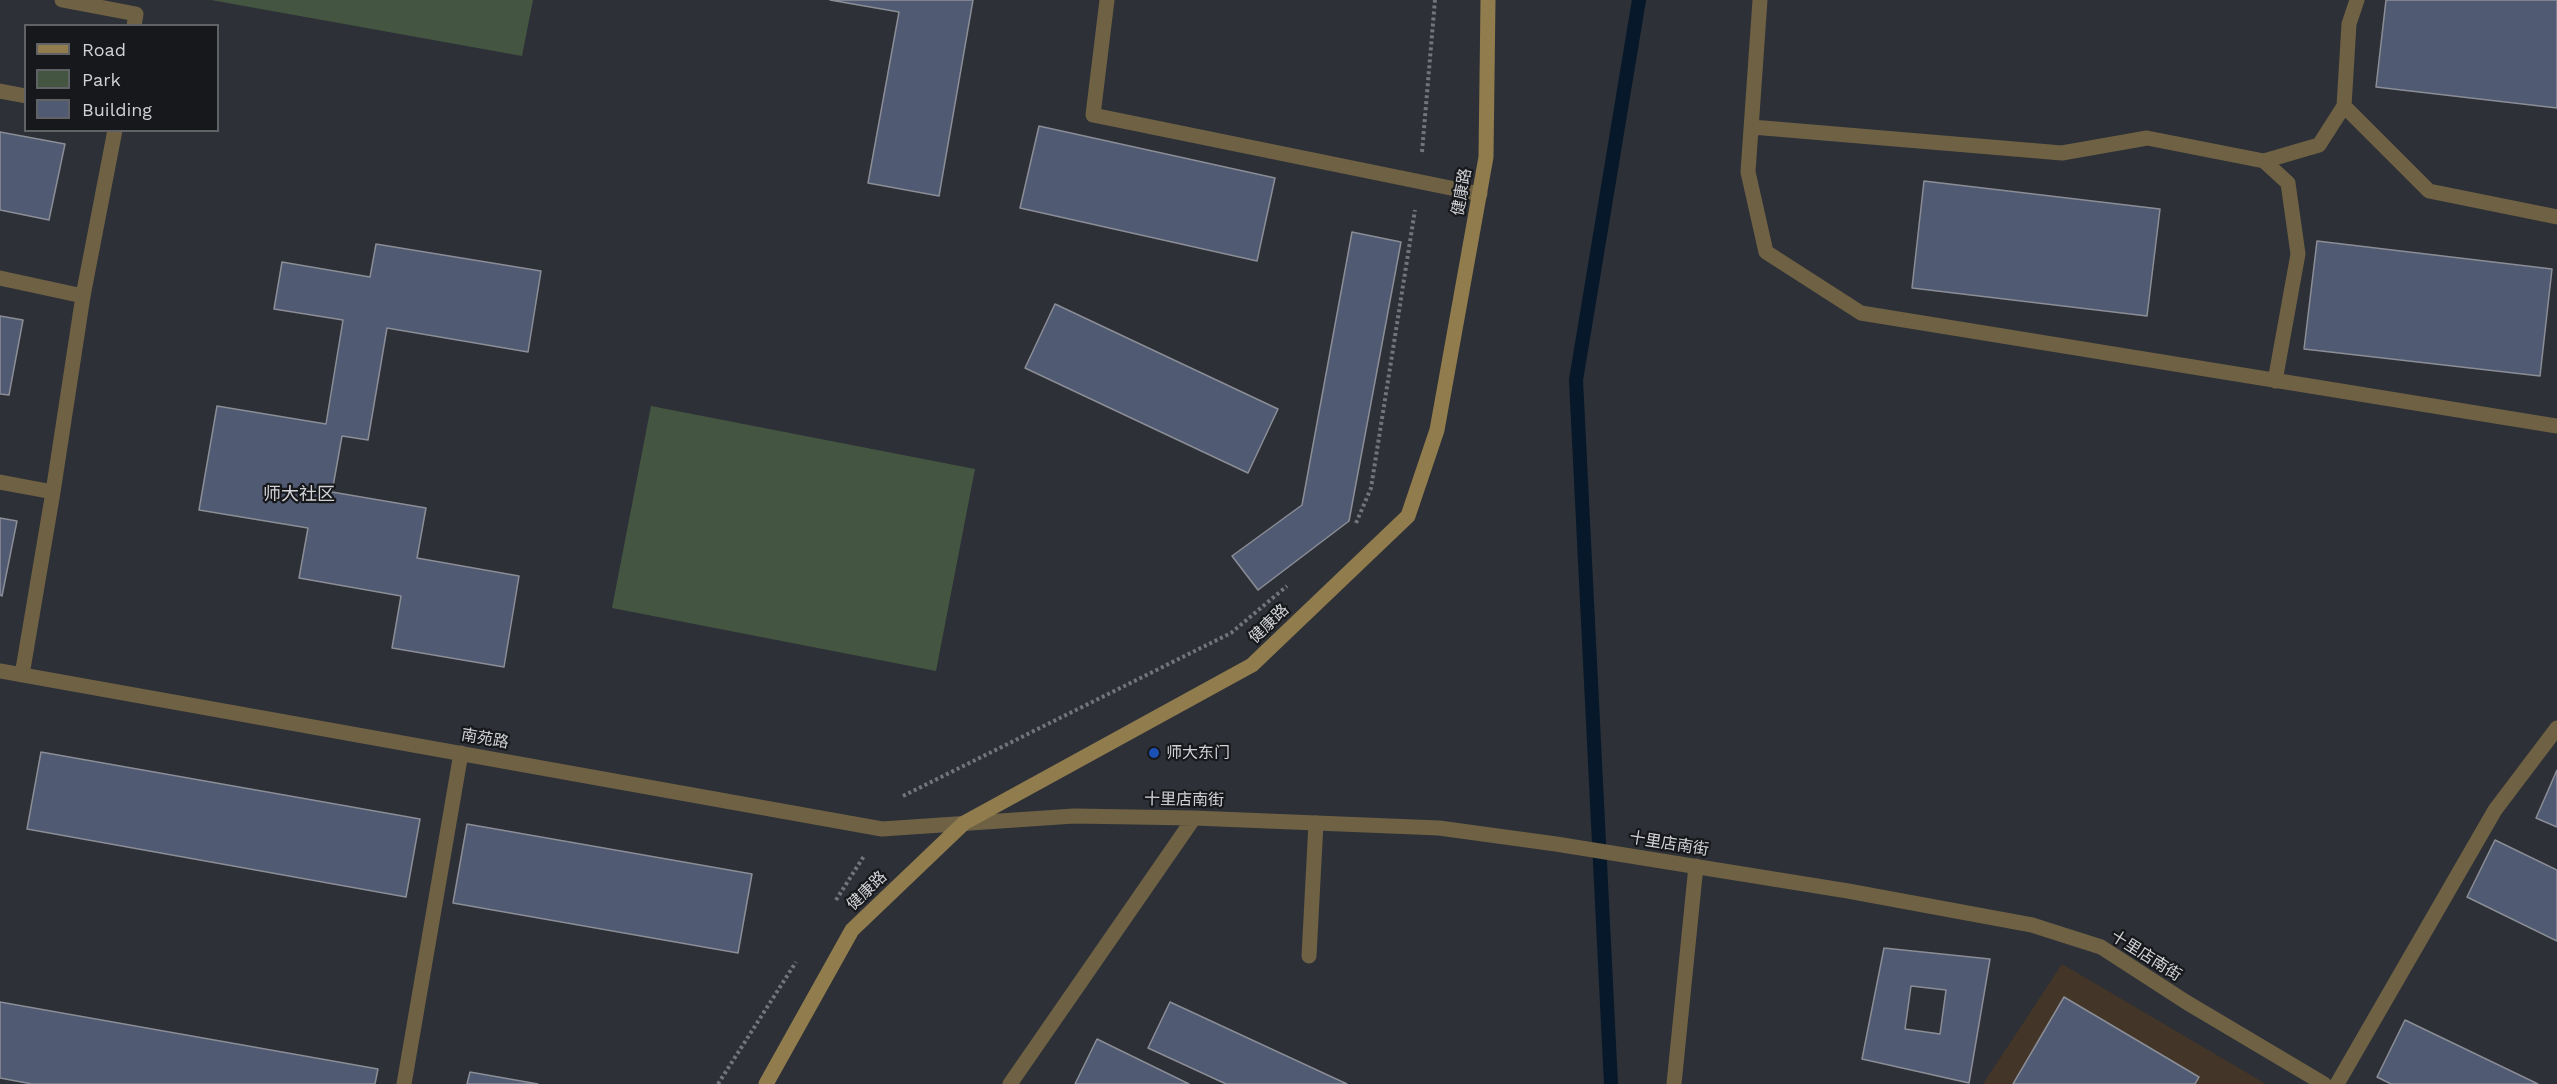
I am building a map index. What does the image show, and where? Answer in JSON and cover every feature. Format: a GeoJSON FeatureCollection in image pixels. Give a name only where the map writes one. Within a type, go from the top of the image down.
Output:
{"type":"FeatureCollection","features":[{"type":"Feature","properties":{"kind":"main road","name":"健康路"},"geometry":{"type":"LineString","coordinates":[[766,1084],[852,930],[964,823],[1252,665],[1408,516],[1437,430],[1486,157],[1488,0]]}},
{"type":"Feature","properties":{"kind":"street"},"geometry":{"type":"LineString","coordinates":[[62,0],[136,15],[134,24]]}},
{"type":"Feature","properties":{"kind":"street"},"geometry":{"type":"LineString","coordinates":[[1107,0],[1093,115],[1480,194]]}},
{"type":"Feature","properties":{"kind":"street"},"geometry":{"type":"LineString","coordinates":[[1760,0],[1749,172],[1766,252],[1861,313],[2557,426]]}},
{"type":"Feature","properties":{"kind":"street"},"geometry":{"type":"LineString","coordinates":[[1752,128],[2062,153],[2147,138],[2264,161],[2319,145],[2344,106],[2349,24],[2357,0]]}},
{"type":"Feature","properties":{"kind":"street"},"geometry":{"type":"LineString","coordinates":[[0,91],[24,96]]}},
{"type":"Feature","properties":{"kind":"street"},"geometry":{"type":"LineString","coordinates":[[2344,106],[2429,191],[2557,217]]}},
{"type":"Feature","properties":{"kind":"street"},"geometry":{"type":"LineString","coordinates":[[22,675],[83,296],[115,132]]}},
{"type":"Feature","properties":{"kind":"street"},"geometry":{"type":"LineString","coordinates":[[2264,161],[2288,183],[2298,254],[2275,381]]}},
{"type":"Feature","properties":{"kind":"street"},"geometry":{"type":"LineString","coordinates":[[0,278],[83,296]]}},
{"type":"Feature","properties":{"kind":"street"},"geometry":{"type":"LineString","coordinates":[[0,482],[52,492]]}},
{"type":"Feature","properties":{"kind":"street","name":"南苑路"},"geometry":{"type":"LineString","coordinates":[[0,671],[882,829],[964,823]]}},
{"type":"Feature","properties":{"kind":"street"},"geometry":{"type":"LineString","coordinates":[[2337,1084],[2495,810],[2557,728]]}},
{"type":"Feature","properties":{"kind":"street"},"geometry":{"type":"LineString","coordinates":[[404,1084],[461,753]]}},
{"type":"Feature","properties":{"kind":"street","name":"十里店南街"},"geometry":{"type":"LineString","coordinates":[[964,823],[1074,816],[1194,818],[1439,828],[1696,866],[2032,925],[2101,947],[2186,1002],[2324,1084]]}},
{"type":"Feature","properties":{"kind":"street"},"geometry":{"type":"LineString","coordinates":[[1010,1084],[1194,818]]}},
{"type":"Feature","properties":{"kind":"street"},"geometry":{"type":"LineString","coordinates":[[1309,956],[1316,823]]}},
{"type":"Feature","properties":{"kind":"street"},"geometry":{"type":"LineString","coordinates":[[1674,1084],[1696,866]]}},
{"type":"Feature","properties":{"kind":"path"},"geometry":{"type":"LineString","coordinates":[[1352,531],[1371,488],[1419,181],[1435,0]]}},
{"type":"Feature","properties":{"kind":"path"},"geometry":{"type":"LineString","coordinates":[[832,907],[882,829],[886,804],[1231,633],[1292,582]]}},
{"type":"Feature","properties":{"kind":"path"},"geometry":{"type":"LineString","coordinates":[[718,1084],[800,956]]}},
{"type":"Feature","properties":{"kind":"shaded area"},"geometry":{"type":"Polygon","coordinates":[[[2062,964],[2266,1084],[1983,1084],[2062,964]]]}},
{"type":"Feature","properties":{"kind":"green space"},"geometry":{"type":"Polygon","coordinates":[[[211,0],[533,0],[522,56],[211,0]]]}},
{"type":"Feature","properties":{"kind":"green space"},"geometry":{"type":"Polygon","coordinates":[[[651,406],[975,469],[936,671],[612,608],[651,406]]]}},
{"type":"Feature","properties":{"kind":"building"},"geometry":{"type":"Polygon","coordinates":[[[830,0],[973,0],[939,196],[868,183],[899,12],[830,0]]]}},
{"type":"Feature","properties":{"kind":"building"},"geometry":{"type":"Polygon","coordinates":[[[2386,0],[2557,0],[2557,108],[2376,87],[2386,0]]]}},
{"type":"Feature","properties":{"kind":"building"},"geometry":{"type":"Polygon","coordinates":[[[1039,126],[1275,178],[1257,261],[1020,208],[1039,126]]]}},
{"type":"Feature","properties":{"kind":"building"},"geometry":{"type":"Polygon","coordinates":[[[0,132],[65,144],[49,220],[0,210],[0,132]]]}},
{"type":"Feature","properties":{"kind":"building"},"geometry":{"type":"Polygon","coordinates":[[[1924,181],[2160,209],[2147,316],[1912,288],[1924,181]]]}},
{"type":"Feature","properties":{"kind":"building"},"geometry":{"type":"Polygon","coordinates":[[[1352,232],[1401,242],[1349,521],[1258,590],[1232,556],[1302,505],[1352,232]]]}},
{"type":"Feature","properties":{"kind":"building"},"geometry":{"type":"Polygon","coordinates":[[[2317,241],[2552,269],[2540,376],[2304,349],[2317,241]]]}},
{"type":"Feature","properties":{"kind":"building"},"geometry":{"type":"Polygon","coordinates":[[[376,244],[541,271],[528,352],[387,328],[368,440],[342,436],[332,492],[426,508],[417,558],[519,576],[504,667],[392,648],[401,596],[299,578],[308,528],[199,510],[217,406],[326,424],[343,320],[274,309],[282,262],[370,277],[376,244]]]}},
{"type":"Feature","properties":{"kind":"building"},"geometry":{"type":"Polygon","coordinates":[[[1055,304],[1278,409],[1248,473],[1025,368],[1055,304]]]}},
{"type":"Feature","properties":{"kind":"building"},"geometry":{"type":"Polygon","coordinates":[[[0,316],[23,320],[9,395],[0,394],[0,316]]]}},
{"type":"Feature","properties":{"kind":"building"},"geometry":{"type":"Polygon","coordinates":[[[0,518],[17,521],[2,596],[0,595],[0,518]]]}},
{"type":"Feature","properties":{"kind":"building"},"geometry":{"type":"Polygon","coordinates":[[[41,752],[420,819],[406,897],[27,829],[41,752]]]}},
{"type":"Feature","properties":{"kind":"building"},"geometry":{"type":"Polygon","coordinates":[[[2557,770],[2557,827],[2536,818],[2557,770]]]}},
{"type":"Feature","properties":{"kind":"building"},"geometry":{"type":"Polygon","coordinates":[[[467,824],[752,874],[738,953],[453,903],[467,824]]]}},
{"type":"Feature","properties":{"kind":"building"},"geometry":{"type":"Polygon","coordinates":[[[2495,840],[2557,870],[2557,941],[2467,897],[2495,840]]]}},
{"type":"Feature","properties":{"kind":"building"},"geometry":{"type":"Polygon","coordinates":[[[1884,948],[1990,959],[1969,1083],[1862,1059],[1884,948]],[[1911,986],[1905,1029],[1940,1034],[1946,990],[1911,986]]]}},
{"type":"Feature","properties":{"kind":"building"},"geometry":{"type":"Polygon","coordinates":[[[2064,997],[2199,1077],[2195,1084],[2013,1084],[2064,997]]]}},
{"type":"Feature","properties":{"kind":"building"},"geometry":{"type":"Polygon","coordinates":[[[0,1002],[378,1069],[375,1084],[32,1084],[0,1078],[0,1002]]]}},
{"type":"Feature","properties":{"kind":"building"},"geometry":{"type":"Polygon","coordinates":[[[1170,1002],[1347,1084],[1226,1084],[1148,1048],[1170,1002]]]}},
{"type":"Feature","properties":{"kind":"building"},"geometry":{"type":"Polygon","coordinates":[[[2405,1020],[2538,1084],[2391,1084],[2377,1077],[2405,1020]]]}},
{"type":"Feature","properties":{"kind":"building"},"geometry":{"type":"Polygon","coordinates":[[[1097,1039],[1189,1084],[1075,1084],[1097,1039]]]}},
{"type":"Feature","properties":{"kind":"building"},"geometry":{"type":"Polygon","coordinates":[[[470,1072],[538,1084],[467,1084],[470,1072]]]}},
{"type":"Feature","properties":{"kind":"waterway"},"geometry":{"type":"LineString","coordinates":[[1611,1084],[1576,380],[1639,0]]}},
{"type":"Feature","properties":{"kind":"place","name":"师大东门"},"geometry":{"type":"Point","coordinates":[1154,753]}},
{"type":"Feature","properties":{"kind":"district","name":"师大社区"},"geometry":{"type":"Point","coordinates":[299,495]}}]}
